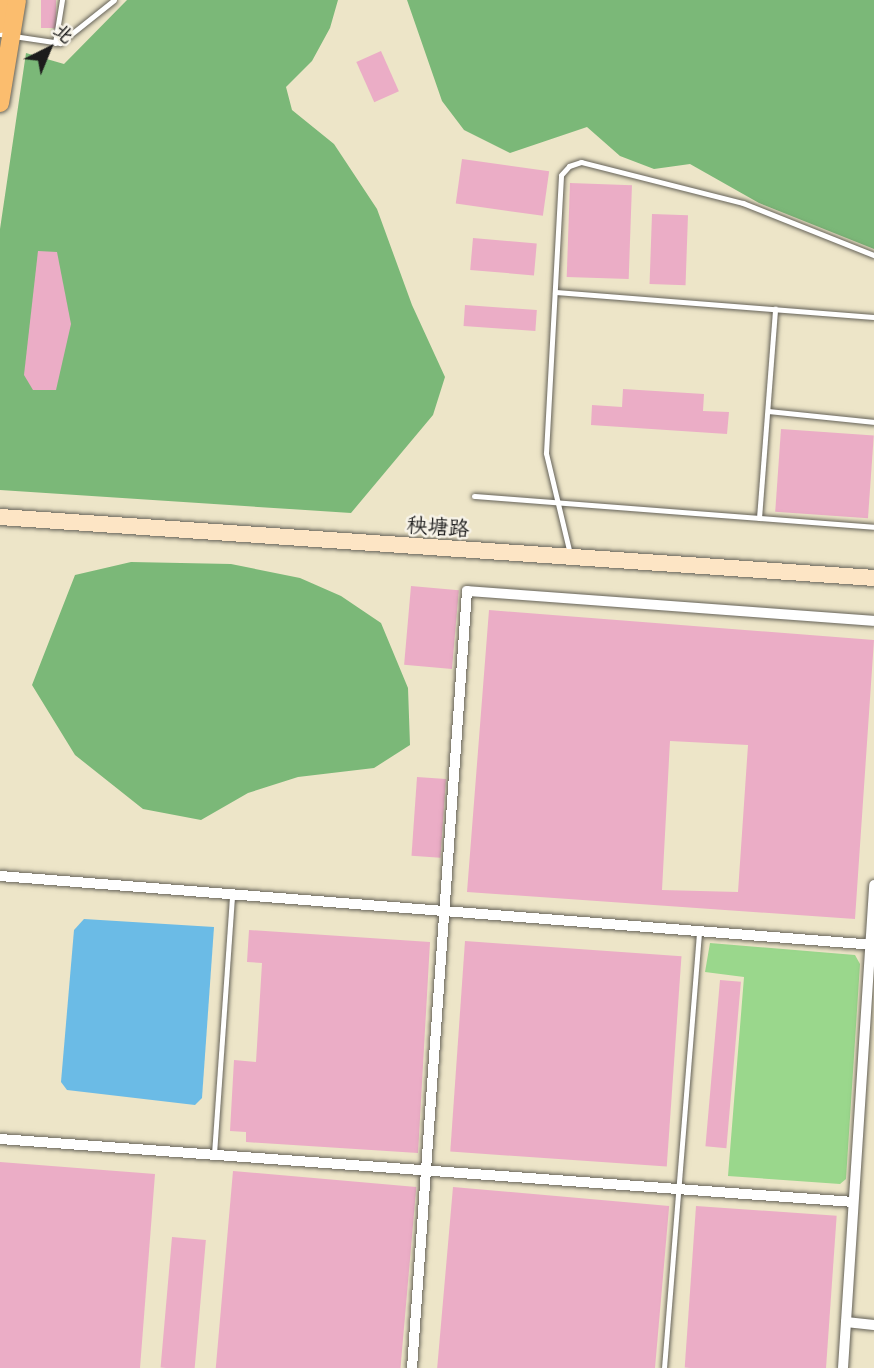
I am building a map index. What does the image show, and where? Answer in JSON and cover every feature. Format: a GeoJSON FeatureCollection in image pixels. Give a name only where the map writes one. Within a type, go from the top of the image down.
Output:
{"type":"FeatureCollection","features":[{"type":"Feature","properties":{"kind":"main road"},"geometry":{"type":"LineString","coordinates":[[0,103],[4,0]]}},
{"type":"Feature","properties":{"kind":"main road"},"geometry":{"type":"LineString","coordinates":[[4,31],[17,0]]}},
{"type":"Feature","properties":{"kind":"main road","name":"秧塘路"},"geometry":{"type":"LineString","coordinates":[[0,517],[874,578]]}},
{"type":"Feature","properties":{"kind":"street"},"geometry":{"type":"LineString","coordinates":[[412,1368],[467,591],[874,621]]}},
{"type":"Feature","properties":{"kind":"street"},"geometry":{"type":"LineString","coordinates":[[0,876],[872,944]]}},
{"type":"Feature","properties":{"kind":"street"},"geometry":{"type":"LineString","coordinates":[[843,1368],[874,885]]}},
{"type":"Feature","properties":{"kind":"street"},"geometry":{"type":"LineString","coordinates":[[0,1139],[853,1202]]}},
{"type":"Feature","properties":{"kind":"street"},"geometry":{"type":"LineString","coordinates":[[846,1322],[874,1325]]}},
{"type":"Feature","properties":{"kind":"lane"},"geometry":{"type":"LineString","coordinates":[[55,43],[62,0]]}},
{"type":"Feature","properties":{"kind":"lane"},"geometry":{"type":"LineString","coordinates":[[4,31],[60,43],[114,0]]}},
{"type":"Feature","properties":{"kind":"lane"},"geometry":{"type":"LineString","coordinates":[[570,557],[546,453],[561,175],[581,162],[743,203],[874,255]]}},
{"type":"Feature","properties":{"kind":"lane"},"geometry":{"type":"LineString","coordinates":[[555,292],[874,317]]}},
{"type":"Feature","properties":{"kind":"lane"},"geometry":{"type":"LineString","coordinates":[[759,518],[775,309]]}},
{"type":"Feature","properties":{"kind":"lane"},"geometry":{"type":"LineString","coordinates":[[768,411],[874,422]]}},
{"type":"Feature","properties":{"kind":"lane"},"geometry":{"type":"LineString","coordinates":[[474,496],[874,527]]}},
{"type":"Feature","properties":{"kind":"lane"},"geometry":{"type":"LineString","coordinates":[[214,1155],[232,895]]}},
{"type":"Feature","properties":{"kind":"lane"},"geometry":{"type":"LineString","coordinates":[[664,1368],[699,932]]}},
{"type":"Feature","properties":{"kind":"green space"},"geometry":{"type":"Polygon","coordinates":[[[127,0],[338,0],[330,28],[312,61],[286,87],[292,110],[334,144],[377,209],[412,305],[445,377],[433,415],[351,513],[0,490],[0,229],[26,53],[64,64],[127,0]]]}},
{"type":"Feature","properties":{"kind":"green space"},"geometry":{"type":"Polygon","coordinates":[[[407,0],[874,0],[874,249],[759,203],[690,164],[654,169],[620,156],[587,127],[510,153],[464,130],[442,101],[407,0]]]}},
{"type":"Feature","properties":{"kind":"green space"},"geometry":{"type":"Polygon","coordinates":[[[131,562],[231,564],[300,578],[341,596],[381,623],[408,688],[410,745],[374,768],[298,777],[248,793],[201,820],[143,809],[75,755],[32,685],[75,575],[131,562]]]}},
{"type":"Feature","properties":{"kind":"green space"},"geometry":{"type":"Polygon","coordinates":[[[710,943],[855,955],[860,964],[846,1179],[840,1184],[728,1176],[744,977],[705,972],[710,943]]]}},
{"type":"Feature","properties":{"kind":"water"},"geometry":{"type":"Polygon","coordinates":[[[84,919],[214,927],[202,1098],[195,1105],[67,1090],[61,1082],[74,930],[84,919]]]}},
{"type":"Feature","properties":{"kind":"building"},"geometry":{"type":"Polygon","coordinates":[[[41,0],[56,0],[56,28],[41,28],[41,0]]]}},
{"type":"Feature","properties":{"kind":"building"},"geometry":{"type":"Polygon","coordinates":[[[381,51],[399,91],[374,102],[356,62],[381,51]]]}},
{"type":"Feature","properties":{"kind":"building"},"geometry":{"type":"Polygon","coordinates":[[[462,159],[549,171],[543,216],[456,204],[462,159]]]}},
{"type":"Feature","properties":{"kind":"building"},"geometry":{"type":"Polygon","coordinates":[[[570,183],[632,185],[629,279],[567,277],[570,183]]]}},
{"type":"Feature","properties":{"kind":"building"},"geometry":{"type":"Polygon","coordinates":[[[652,214],[688,215],[686,285],[650,284],[652,214]]]}},
{"type":"Feature","properties":{"kind":"building"},"geometry":{"type":"Polygon","coordinates":[[[473,238],[537,244],[534,275],[470,270],[473,238]]]}},
{"type":"Feature","properties":{"kind":"building"},"geometry":{"type":"Polygon","coordinates":[[[38,251],[57,252],[71,324],[56,390],[33,390],[24,375],[38,251]]]}},
{"type":"Feature","properties":{"kind":"building"},"geometry":{"type":"Polygon","coordinates":[[[465,305],[537,310],[535,331],[464,326],[465,305]]]}},
{"type":"Feature","properties":{"kind":"building"},"geometry":{"type":"Polygon","coordinates":[[[623,389],[704,394],[703,411],[729,412],[727,434],[591,425],[592,405],[622,407],[623,389]]]}},
{"type":"Feature","properties":{"kind":"building"},"geometry":{"type":"Polygon","coordinates":[[[781,429],[874,435],[868,518],[775,512],[781,429]]]}},
{"type":"Feature","properties":{"kind":"building"},"geometry":{"type":"Polygon","coordinates":[[[411,586],[459,590],[452,669],[404,665],[411,586]]]}},
{"type":"Feature","properties":{"kind":"building"},"geometry":{"type":"Polygon","coordinates":[[[489,610],[874,640],[855,919],[467,892],[489,610]],[[670,741],[662,890],[738,892],[748,745],[670,741]]]}},
{"type":"Feature","properties":{"kind":"building"},"geometry":{"type":"Polygon","coordinates":[[[417,777],[446,779],[440,858],[411,856],[417,777]]]}},
{"type":"Feature","properties":{"kind":"building"},"geometry":{"type":"Polygon","coordinates":[[[249,930],[430,942],[418,1153],[246,1142],[246,1132],[230,1131],[234,1060],[256,1062],[262,963],[247,962],[249,930]]]}},
{"type":"Feature","properties":{"kind":"building"},"geometry":{"type":"Polygon","coordinates":[[[465,941],[681,956],[667,1167],[450,1151],[465,941]]]}},
{"type":"Feature","properties":{"kind":"building"},"geometry":{"type":"Polygon","coordinates":[[[720,980],[741,982],[726,1148],[705,1146],[720,980]]]}},
{"type":"Feature","properties":{"kind":"building"},"geometry":{"type":"Polygon","coordinates":[[[0,1162],[155,1174],[140,1368],[0,1368],[0,1162]]]}},
{"type":"Feature","properties":{"kind":"building"},"geometry":{"type":"Polygon","coordinates":[[[233,1171],[416,1187],[400,1368],[216,1368],[233,1171]]]}},
{"type":"Feature","properties":{"kind":"building"},"geometry":{"type":"Polygon","coordinates":[[[453,1187],[669,1206],[655,1368],[437,1368],[453,1187]]]}},
{"type":"Feature","properties":{"kind":"building"},"geometry":{"type":"Polygon","coordinates":[[[696,1206],[837,1216],[826,1368],[685,1368],[696,1206]]]}},
{"type":"Feature","properties":{"kind":"building"},"geometry":{"type":"Polygon","coordinates":[[[172,1237],[206,1240],[195,1368],[161,1368],[172,1237]]]}}]}
